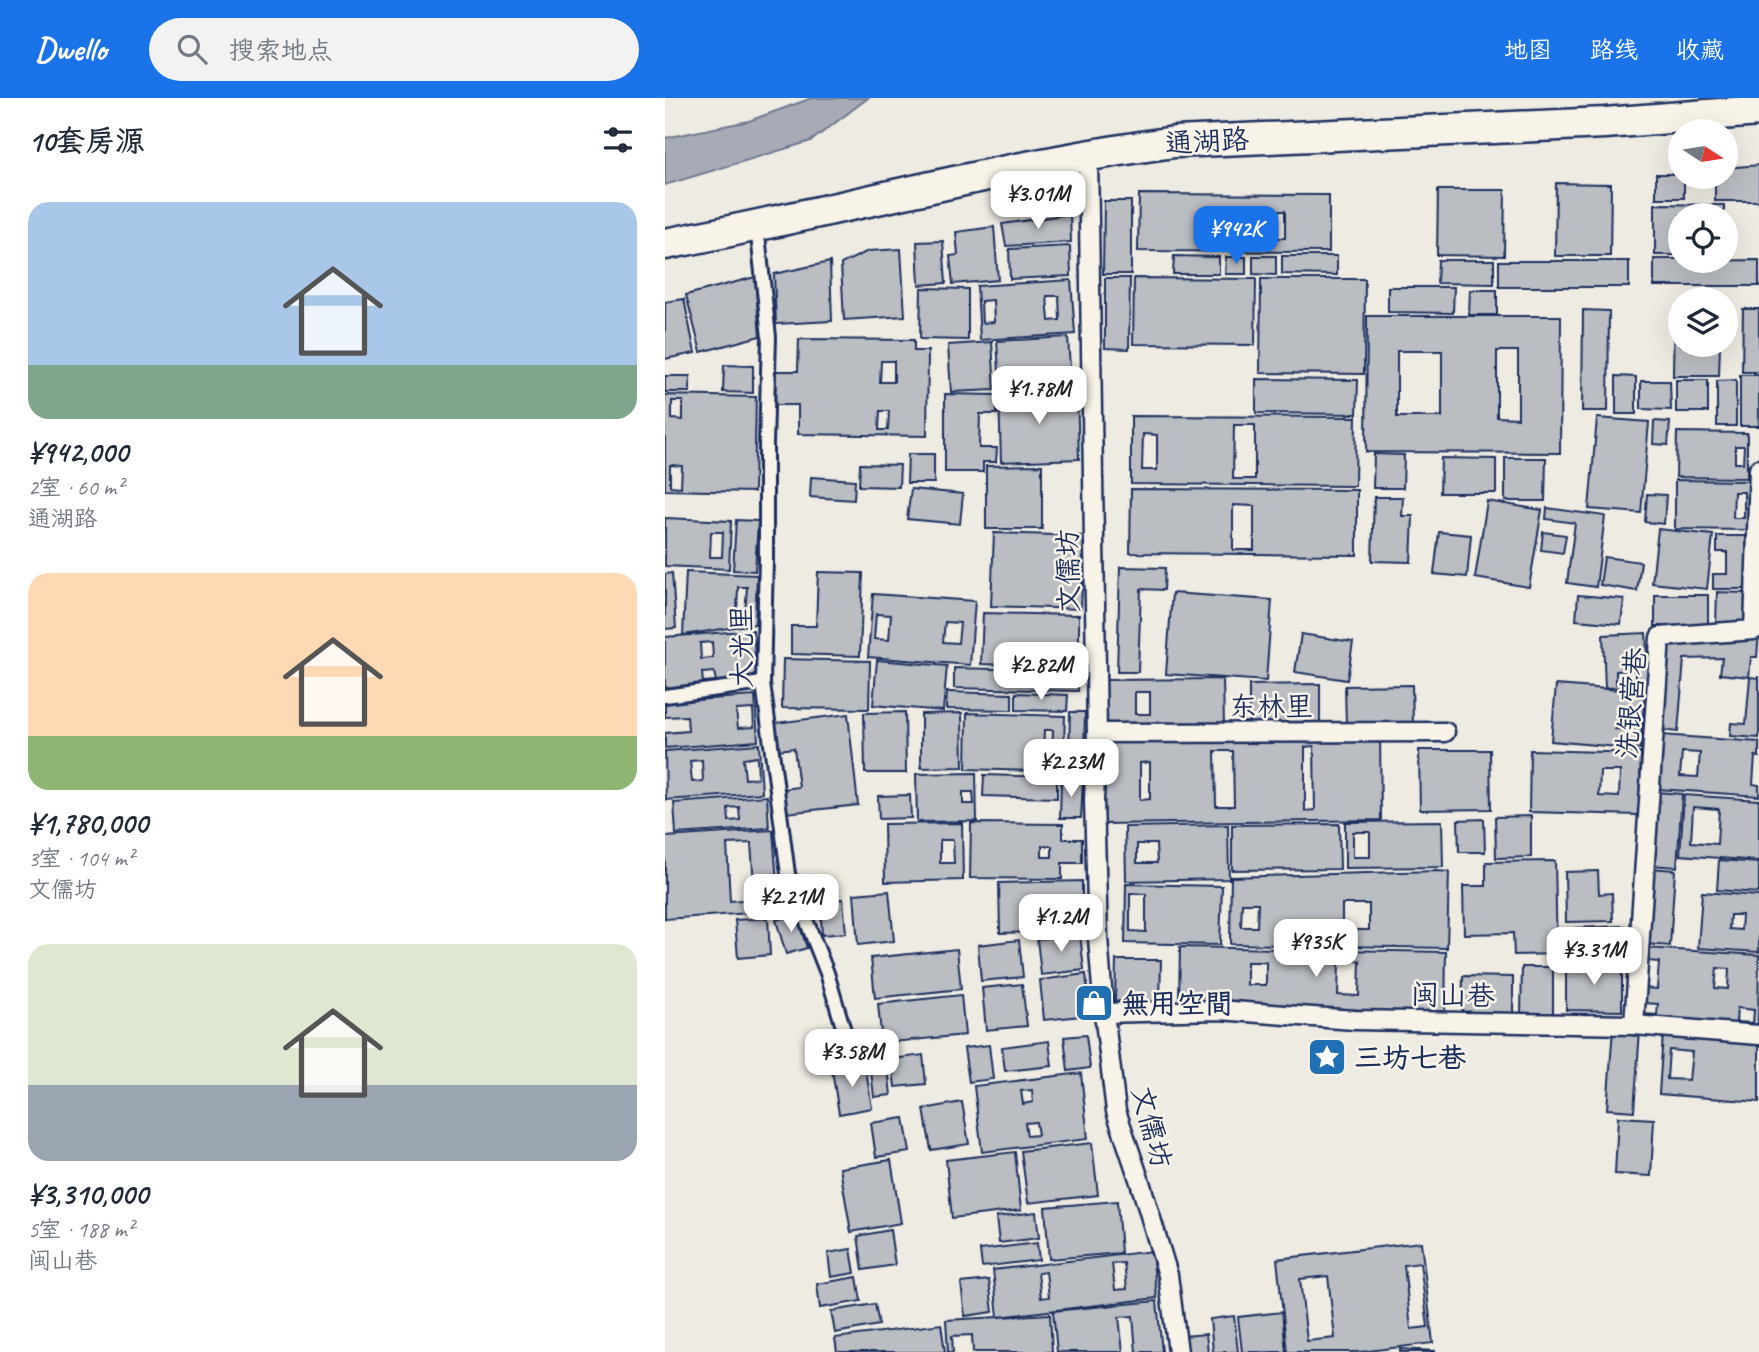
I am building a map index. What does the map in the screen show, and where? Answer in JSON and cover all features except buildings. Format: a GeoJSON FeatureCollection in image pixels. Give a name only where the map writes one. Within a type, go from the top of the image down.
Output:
{"type":"FeatureCollection","features":[{"type":"Feature","properties":{"kind":"street","name":"通湖路"},"geometry":{"type":"LineString","coordinates":[[665,244],[963,180],[1135,147],[1175,142],[1605,122],[1759,111]]}},
{"type":"Feature","properties":{"kind":"street","name":"文儒坊"},"geometry":{"type":"LineString","coordinates":[[1088,156],[1097,733],[1094,800],[1098,938],[1116,1111],[1168,1275],[1178,1352]]}},
{"type":"Feature","properties":{"kind":"street","name":"洗银营巷"},"geometry":{"type":"LineString","coordinates":[[1634,1025],[1660,637],[1754,630],[1759,469]]}},
{"type":"Feature","properties":{"kind":"street","name":"东林里"},"geometry":{"type":"LineString","coordinates":[[1097,733],[1445,732]]}},
{"type":"Feature","properties":{"kind":"street","name":"闽山巷"},"geometry":{"type":"LineString","coordinates":[[1104,1013],[1219,1010],[1354,1020],[1634,1025],[1759,1035]]}},
{"type":"Feature","properties":{"kind":"lane","name":"大光里"},"geometry":{"type":"LineString","coordinates":[[757,226],[769,337],[763,684],[787,874],[827,972],[851,1054]]}},
{"type":"Feature","properties":{"kind":"lane"},"geometry":{"type":"LineString","coordinates":[[665,696],[763,684]]}},
{"type":"Feature","properties":{"kind":"shaded area"},"geometry":{"type":"Polygon","coordinates":[[[812,98],[868,98],[811,141],[665,185],[665,138],[749,121],[812,98]]]}},
{"type":"Feature","properties":{"kind":"place","name":"無用空間"},"geometry":{"type":"Point","coordinates":[1094,1003]}},
{"type":"Feature","properties":{"kind":"place","name":"三坊七巷"},"geometry":{"type":"Point","coordinates":[1327,1057]}}]}
